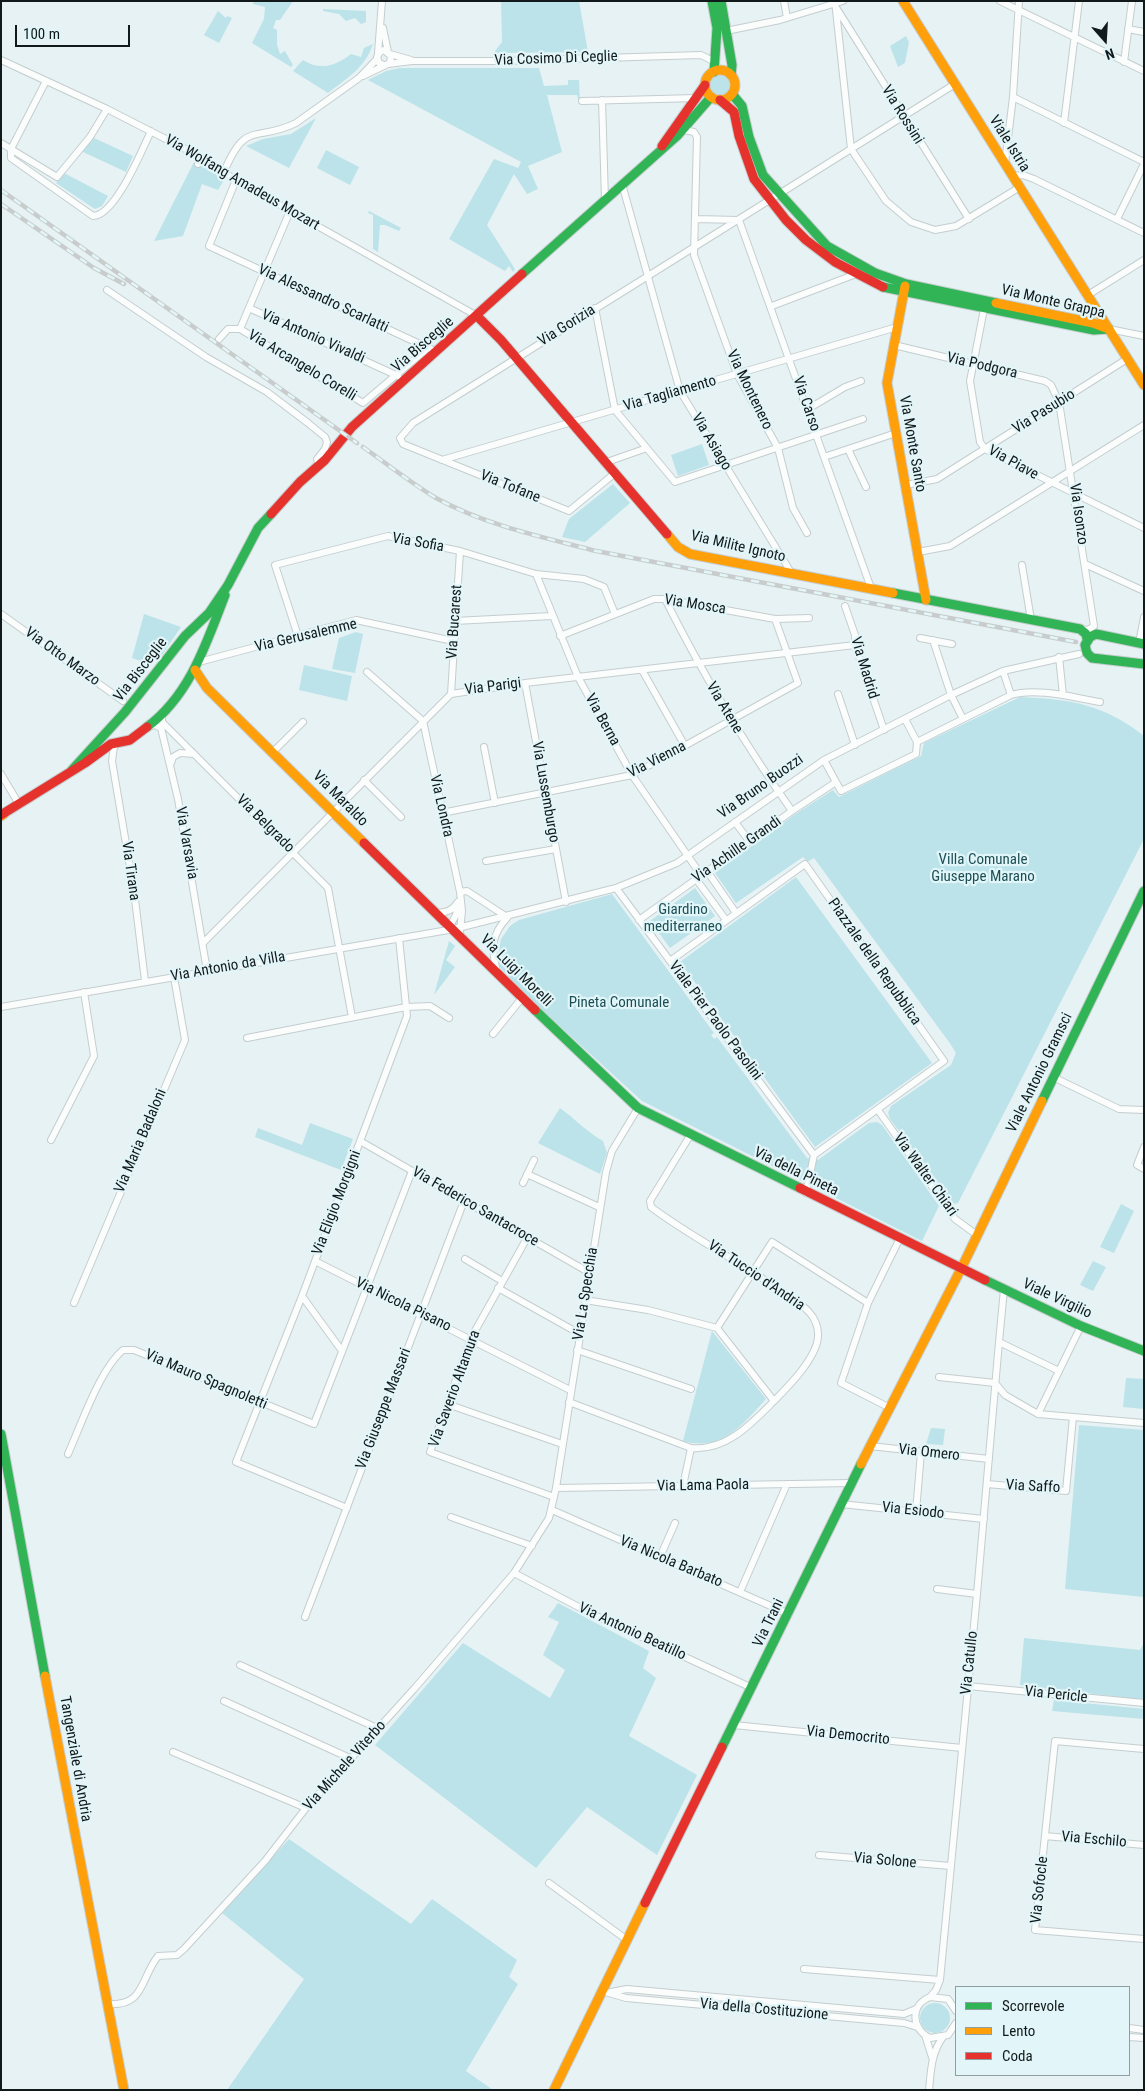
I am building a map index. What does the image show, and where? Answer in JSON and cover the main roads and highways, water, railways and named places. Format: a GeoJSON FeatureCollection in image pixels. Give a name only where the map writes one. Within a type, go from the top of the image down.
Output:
{"type":"FeatureCollection","features":[{"type":"Feature","properties":{"kind":"main road"},"geometry":{"type":"LineString","coordinates":[[712,1],[717,28],[716,46],[714,67],[707,77],[705,85],[711,97],[720,100],[732,94],[735,84],[731,75],[732,65],[721,1]]}},
{"type":"Feature","properties":{"kind":"main road","name":"Viale Istria"},"geometry":{"type":"LineString","coordinates":[[903,1],[1144,385]]}},
{"type":"Feature","properties":{"kind":"main road"},"geometry":{"type":"LineString","coordinates":[[714,67],[731,75]]}},
{"type":"Feature","properties":{"kind":"main road","name":"Via Bisceglie"},"geometry":{"type":"LineString","coordinates":[[661,148],[668,134],[705,85]]}},
{"type":"Feature","properties":{"kind":"main road","name":"Via Monte Grappa"},"geometry":{"type":"LineString","coordinates":[[732,94],[742,106],[749,137],[763,175],[778,194],[827,246],[862,267],[905,288],[984,304],[1094,330],[1109,329]]}},
{"type":"Feature","properties":{"kind":"main road","name":"Via Bisceglie"},"geometry":{"type":"LineString","coordinates":[[72,770],[135,700],[189,632],[204,620],[228,585],[258,528],[278,504],[319,466],[352,427],[661,148],[684,130],[704,101],[711,97]]}},
{"type":"Feature","properties":{"kind":"main road","name":"Via Monte Grappa"},"geometry":{"type":"LineString","coordinates":[[720,100],[734,112],[739,136],[754,179],[806,240],[829,258],[856,274],[888,289],[905,288]]}},
{"type":"Feature","properties":{"kind":"main road","name":"Via Monte Santo"},"geometry":{"type":"LineString","coordinates":[[905,288],[888,383],[926,600]]}},
{"type":"Feature","properties":{"kind":"main road"},"geometry":{"type":"LineString","coordinates":[[1080,320],[1086,320],[1091,315],[1090,298]]}},
{"type":"Feature","properties":{"kind":"main road","name":"Via Monte Grappa"},"geometry":{"type":"LineString","coordinates":[[984,304],[1080,320],[1109,329]]}},
{"type":"Feature","properties":{"kind":"main road","name":"Via Milite Ignoto"},"geometry":{"type":"LineString","coordinates":[[477,316],[486,322],[604,463],[678,547],[690,554],[1080,629],[1086,634],[1087,639]]}},
{"type":"Feature","properties":{"kind":"main road","name":"Via Bisceglie"},"geometry":{"type":"LineString","coordinates":[[2,815],[111,744],[130,740],[162,716],[185,686],[197,666],[228,585]]}},
{"type":"Feature","properties":{"kind":"main road"},"geometry":{"type":"LineString","coordinates":[[189,632],[197,629],[203,630],[207,636],[206,646]]}},
{"type":"Feature","properties":{"kind":"main road"},"geometry":{"type":"LineString","coordinates":[[1087,639],[1097,632],[1142,643]]}},
{"type":"Feature","properties":{"kind":"main road","name":"Via Bruno Buozzi"},"geometry":{"type":"LineString","coordinates":[[1087,639],[1084,652],[1092,658],[1144,664]]}},
{"type":"Feature","properties":{"kind":"main road","name":"Via Maraldo"},"geometry":{"type":"LineString","coordinates":[[197,666],[207,688],[454,929]]}},
{"type":"Feature","properties":{"kind":"main road"},"geometry":{"type":"LineString","coordinates":[[185,686],[194,683],[207,688]]}},
{"type":"Feature","properties":{"kind":"main road"},"geometry":{"type":"LineString","coordinates":[[123,714],[118,729],[121,734],[129,736],[140,733]]}},
{"type":"Feature","properties":{"kind":"main road","name":"Viale Antonio Gramsci"},"geometry":{"type":"LineString","coordinates":[[962,1267],[1144,891]]}},
{"type":"Feature","properties":{"kind":"main road","name":"Via Luigi Morelli"},"geometry":{"type":"LineString","coordinates":[[454,929],[522,998],[623,1094]]}},
{"type":"Feature","properties":{"kind":"main road","name":"Via della Pineta"},"geometry":{"type":"LineString","coordinates":[[623,1094],[638,1108],[806,1193],[962,1267]]}},
{"type":"Feature","properties":{"kind":"main road","name":"Viale Virgilio"},"geometry":{"type":"LineString","coordinates":[[962,1267],[1081,1326],[1144,1350]]}},
{"type":"Feature","properties":{"kind":"main road","name":"Via Trani"},"geometry":{"type":"LineString","coordinates":[[554,2090],[606,1992],[627,1940],[789,1614],[851,1483],[962,1267]]}},
{"type":"Feature","properties":{"kind":"main road","name":"Tangenziale di Andria"},"geometry":{"type":"LineString","coordinates":[[1,1434],[106,2004],[124,2090]]}},
{"type":"Feature","properties":{"kind":"railway"},"geometry":{"type":"LineString","coordinates":[[1,190],[357,443]]}},
{"type":"Feature","properties":{"kind":"railway"},"geometry":{"type":"LineString","coordinates":[[1,204],[94,268],[124,284]]}},
{"type":"Feature","properties":{"kind":"railway"},"geometry":{"type":"LineString","coordinates":[[363,447],[436,498],[474,516],[535,535],[596,551],[1076,642]]}},
{"type":"Feature","properties":{"kind":"park label","name":"Villa Comunale Giuseppe Marano"},"geometry":{"type":"Point","coordinates":[983,868]}},
{"type":"Feature","properties":{"kind":"park label","name":"Giardino mediterraneo"},"geometry":{"type":"Point","coordinates":[683,918]}},
{"type":"Feature","properties":{"kind":"park label","name":"Pineta Comunale"},"geometry":{"type":"Point","coordinates":[619,1003]}}]}
